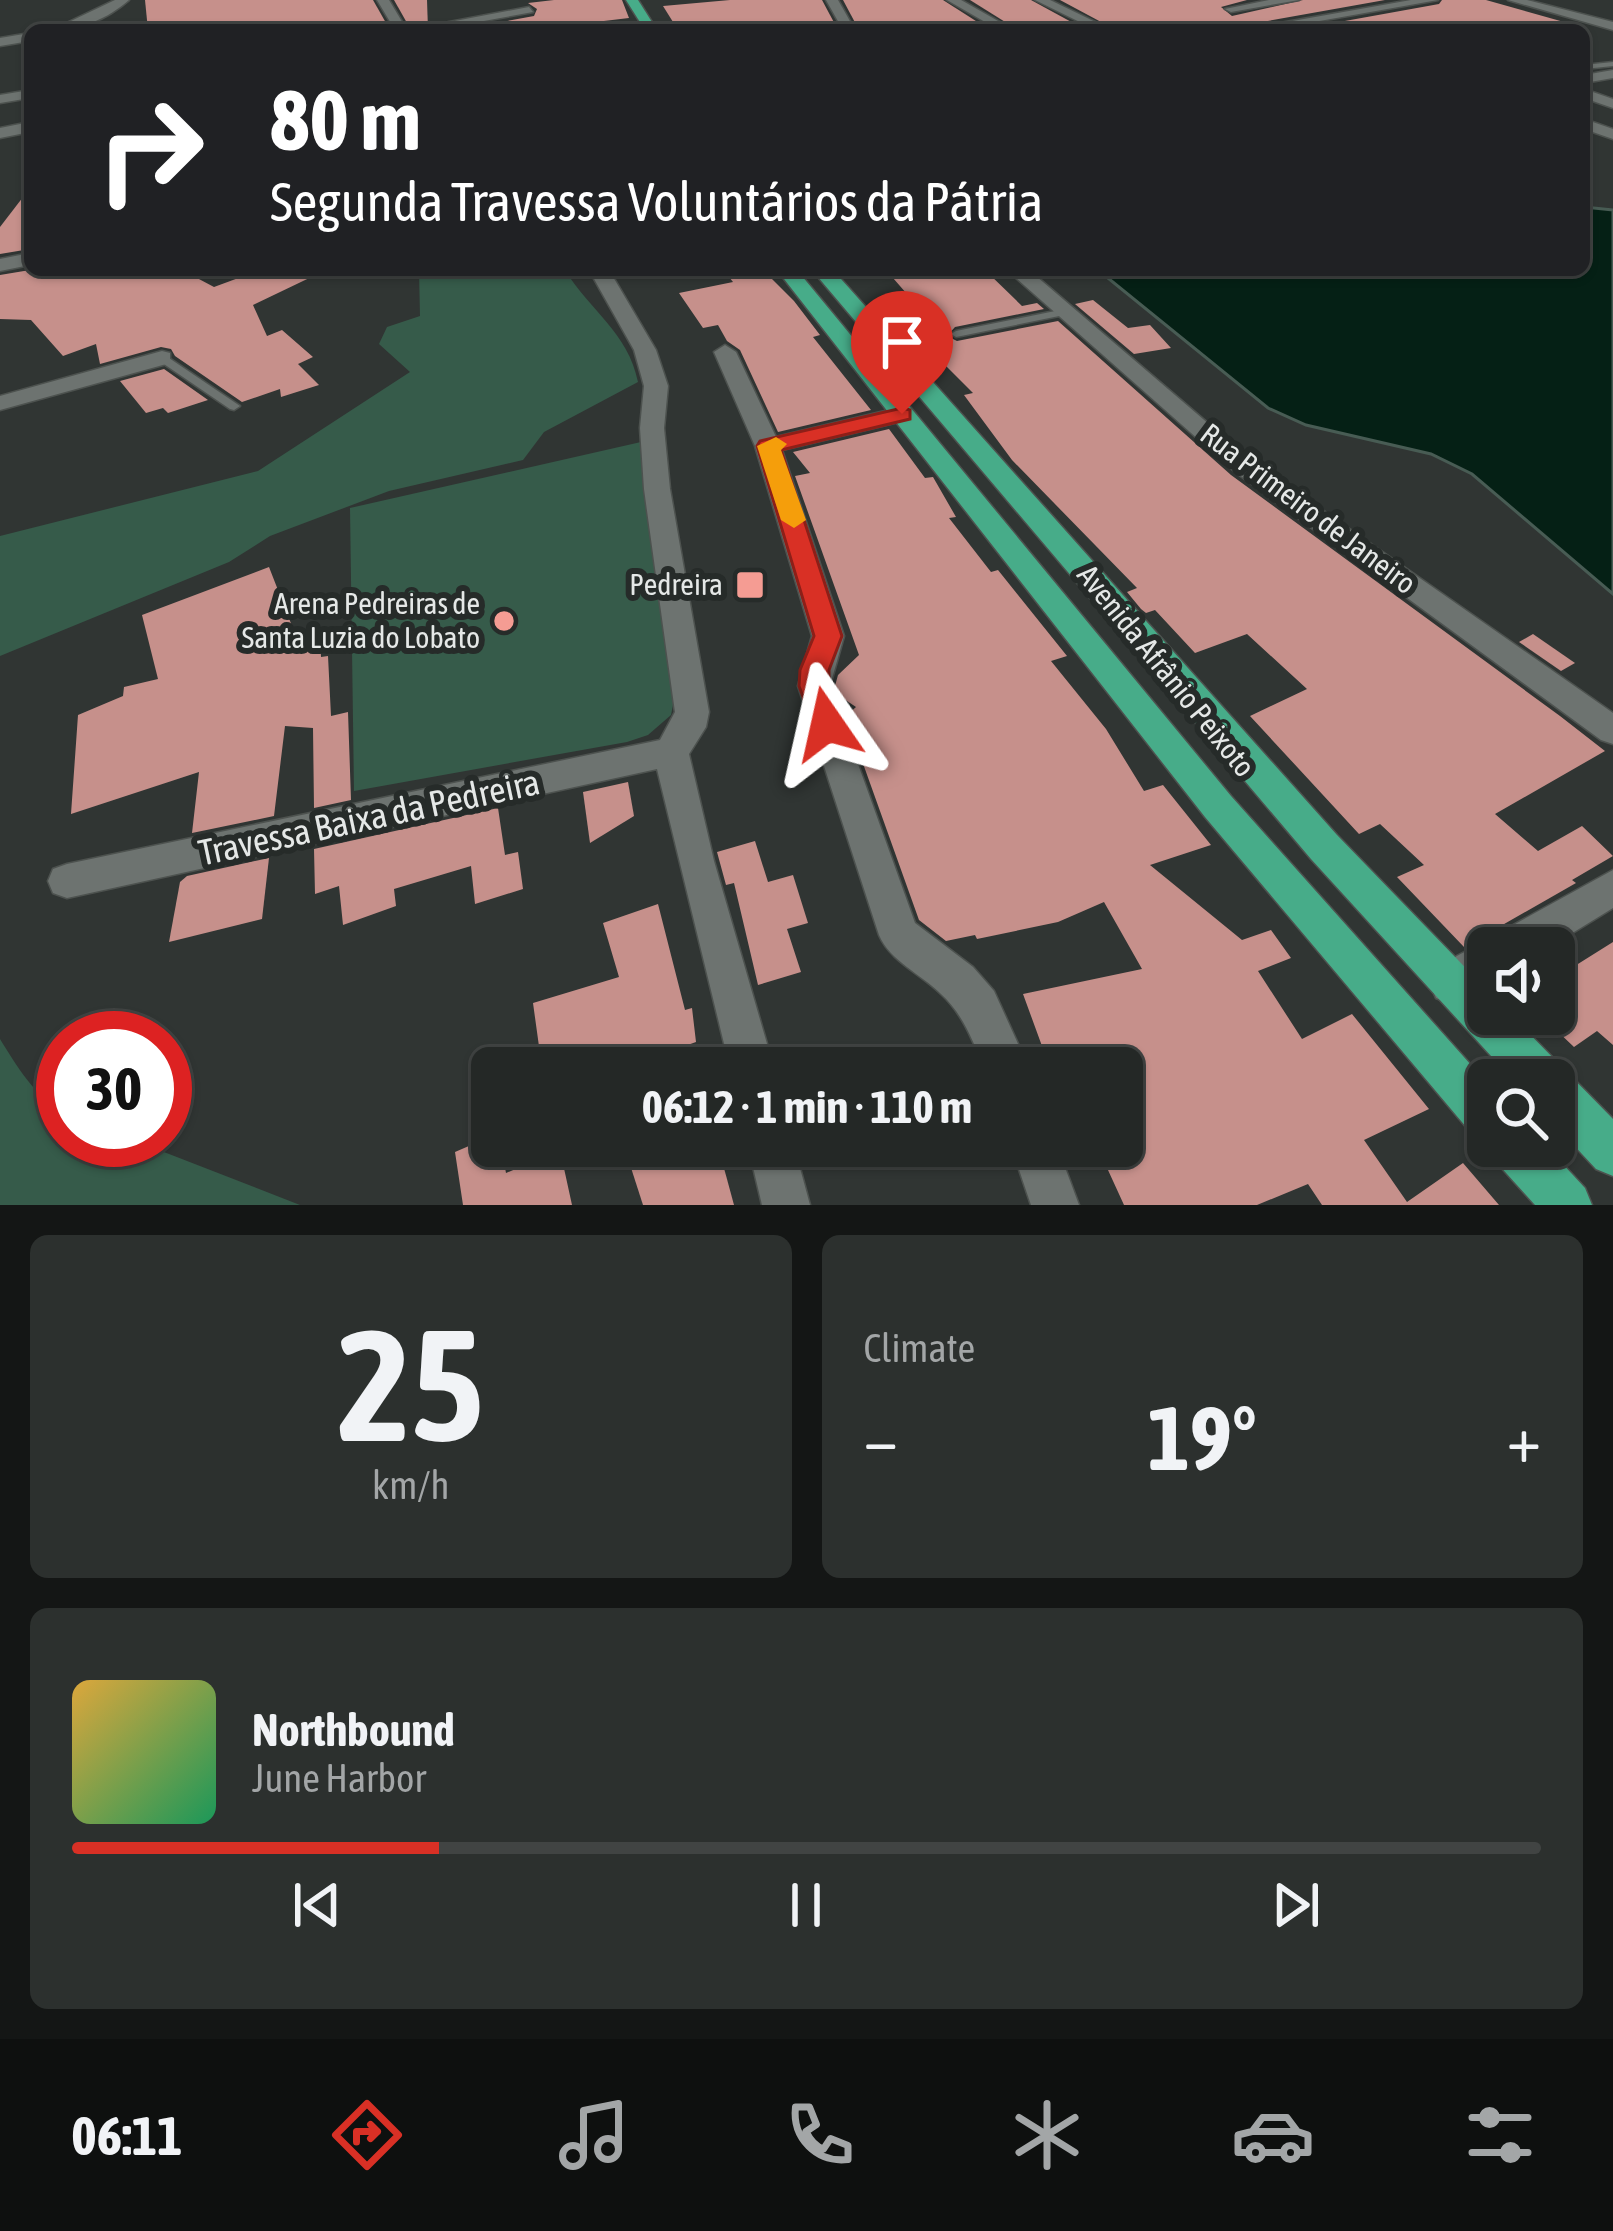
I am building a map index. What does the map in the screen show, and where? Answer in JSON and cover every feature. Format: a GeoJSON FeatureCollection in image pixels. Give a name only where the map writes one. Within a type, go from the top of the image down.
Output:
{"type":"FeatureCollection","features":[{"type":"Feature","properties":{"kind":"main road","name":"Avenida Afrânio Peixoto"},"geometry":{"type":"LineString","coordinates":[[793,276],[1368,984],[1467,1095]]}},
{"type":"Feature","properties":{"kind":"main road","name":"Avenida Afrânio Peixoto"},"geometry":{"type":"LineString","coordinates":[[827,276],[1324,847],[1524,1059]]}},
{"type":"Feature","properties":{"kind":"main road"},"geometry":{"type":"LineString","coordinates":[[1575,1113],[1613,1153]]}},
{"type":"Feature","properties":{"kind":"main road"},"geometry":{"type":"LineString","coordinates":[[1533,1167],[1568,1205]]}},
{"type":"Feature","properties":{"kind":"street"},"geometry":{"type":"LineString","coordinates":[[75,24],[123,0]]}},
{"type":"Feature","properties":{"kind":"street"},"geometry":{"type":"LineString","coordinates":[[516,0],[541,21]]}},
{"type":"Feature","properties":{"kind":"street"},"geometry":{"type":"LineString","coordinates":[[953,0],[997,24]]}},
{"type":"Feature","properties":{"kind":"street"},"geometry":{"type":"LineString","coordinates":[[1041,0],[1091,24]]}},
{"type":"Feature","properties":{"kind":"street"},"geometry":{"type":"LineString","coordinates":[[1273,24],[1231,9],[1292,0]]}},
{"type":"Feature","properties":{"kind":"street"},"geometry":{"type":"LineString","coordinates":[[1282,24],[1432,0]]}},
{"type":"Feature","properties":{"kind":"street"},"geometry":{"type":"LineString","coordinates":[[1514,0],[1613,26]]}},
{"type":"Feature","properties":{"kind":"street"},"geometry":{"type":"LineString","coordinates":[[1574,0],[1613,10]]}},
{"type":"Feature","properties":{"kind":"street"},"geometry":{"type":"LineString","coordinates":[[462,24],[530,10]]}},
{"type":"Feature","properties":{"kind":"street"},"geometry":{"type":"LineString","coordinates":[[602,276],[645,350],[656,386],[652,428],[657,489],[692,712],[689,727],[670,752],[694,861],[746,1047]]}},
{"type":"Feature","properties":{"kind":"street","name":"Rua Primeiro de Janeiro"},"geometry":{"type":"LineString","coordinates":[[1025,276],[1070,310],[1243,466],[1613,731]]}},
{"type":"Feature","properties":{"kind":"street"},"geometry":{"type":"LineString","coordinates":[[725,352],[768,446],[828,636],[814,670],[814,686],[898,934],[958,981],[979,1006],[998,1047]]}},
{"type":"Feature","properties":{"kind":"street"},"geometry":{"type":"LineString","coordinates":[[0,403],[162,358]]}},
{"type":"Feature","properties":{"kind":"street"},"geometry":{"type":"LineString","coordinates":[[768,446],[902,414]]}},
{"type":"Feature","properties":{"kind":"street","name":"Travessa Baixa da Pedreira"},"geometry":{"type":"LineString","coordinates":[[67,881],[670,752]]}},
{"type":"Feature","properties":{"kind":"street"},"geometry":{"type":"LineString","coordinates":[[1546,927],[1613,887]]}},
{"type":"Feature","properties":{"kind":"street"},"geometry":{"type":"LineString","coordinates":[[1451,984],[1467,974]]}},
{"type":"Feature","properties":{"kind":"street"},"geometry":{"type":"LineString","coordinates":[[776,1167],[786,1205]]}},
{"type":"Feature","properties":{"kind":"street"},"geometry":{"type":"LineString","coordinates":[[1041,1167],[1055,1205]]}},
{"type":"Feature","properties":{"kind":"lane"},"geometry":{"type":"LineString","coordinates":[[956,334],[1070,310]]}},
{"type":"Feature","properties":{"kind":"lane"},"geometry":{"type":"LineString","coordinates":[[162,358],[234,406]]}},
{"type":"Feature","properties":{"kind":"shaded area"},"geometry":{"type":"Polygon","coordinates":[[[1590,208],[1613,210],[1613,594],[1472,474],[1431,454],[1306,425],[1268,408],[1105,276],[1590,276],[1590,208]]]}},
{"type":"Feature","properties":{"kind":"shaded area"},"geometry":{"type":"Polygon","coordinates":[[[419,276],[569,276],[617,335],[638,382],[544,432],[523,460],[389,491],[270,536],[229,562],[0,656],[0,536],[258,471],[410,372],[379,344],[387,327],[420,316],[419,276]]]}},
{"type":"Feature","properties":{"kind":"shaded area","name":"Arena Pedreiras de Santa Luzia do Lobato"},"geometry":{"type":"Polygon","coordinates":[[[641,442],[674,700],[671,715],[648,735],[627,742],[354,791],[350,508],[641,442]]]}},
{"type":"Feature","properties":{"kind":"shaded area"},"geometry":{"type":"Polygon","coordinates":[[[0,1039],[36,1090],[36,1167],[192,1167],[192,1163],[300,1205],[0,1205],[0,1039]]]}},
{"type":"Feature","properties":{"kind":"building"},"geometry":{"type":"Polygon","coordinates":[[[145,0],[373,0],[387,24],[147,24],[145,0]]]}},
{"type":"Feature","properties":{"kind":"building"},"geometry":{"type":"Polygon","coordinates":[[[394,0],[427,0],[428,24],[408,24],[394,0]]]}},
{"type":"Feature","properties":{"kind":"building"},"geometry":{"type":"Polygon","coordinates":[[[622,0],[629,18],[578,24],[491,24],[534,16],[537,9],[528,3],[622,0]]]}},
{"type":"Feature","properties":{"kind":"building"},"geometry":{"type":"Polygon","coordinates":[[[822,0],[835,24],[674,24],[663,6],[822,0]]]}},
{"type":"Feature","properties":{"kind":"building"},"geometry":{"type":"Polygon","coordinates":[[[843,0],[943,0],[981,24],[856,24],[843,0]]]}},
{"type":"Feature","properties":{"kind":"building"},"geometry":{"type":"Polygon","coordinates":[[[970,0],[1031,0],[1075,24],[1008,24],[970,0]]]}},
{"type":"Feature","properties":{"kind":"building"},"geometry":{"type":"Polygon","coordinates":[[[1060,0],[1247,0],[1221,7],[1232,16],[1303,0],[1385,0],[1251,24],[1105,24],[1060,0]]]}},
{"type":"Feature","properties":{"kind":"building"},"geometry":{"type":"Polygon","coordinates":[[[1442,0],[1486,0],[1564,24],[1328,24],[1442,0]]]}},
{"type":"Feature","properties":{"kind":"building"},"geometry":{"type":"Polygon","coordinates":[[[24,196],[24,250],[0,254],[0,227],[24,196]]]}},
{"type":"Feature","properties":{"kind":"building"},"geometry":{"type":"Polygon","coordinates":[[[24,271],[24,276],[193,276],[214,287],[244,276],[313,276],[253,305],[267,336],[282,330],[313,357],[298,364],[319,385],[281,397],[280,389],[242,402],[171,349],[161,347],[100,364],[96,344],[63,356],[31,320],[0,319],[0,275],[24,271]]]}},
{"type":"Feature","properties":{"kind":"building"},"geometry":{"type":"Polygon","coordinates":[[[769,276],[820,335],[813,337],[871,410],[778,432],[740,350],[727,341],[718,325],[703,328],[679,293],[733,282],[729,277],[769,276]]]}},
{"type":"Feature","properties":{"kind":"building"},"geometry":{"type":"Polygon","coordinates":[[[891,276],[991,276],[1022,306],[1037,303],[1044,309],[955,327],[947,336],[957,341],[1058,321],[1231,475],[1605,751],[1495,814],[1538,851],[1582,826],[1613,856],[1499,927],[1467,927],[1464,947],[1397,877],[1424,865],[1380,824],[1359,834],[1250,716],[1307,689],[1247,634],[1195,653],[1155,610],[1146,613],[1141,609],[1127,592],[1137,588],[1012,460],[964,395],[973,393],[926,346],[948,341],[891,276]]]}},
{"type":"Feature","properties":{"kind":"building"},"geometry":{"type":"Polygon","coordinates":[[[1093,300],[1128,328],[1150,325],[1171,348],[1134,354],[1075,304],[1093,300]]]}},
{"type":"Feature","properties":{"kind":"building"},"geometry":{"type":"Polygon","coordinates":[[[164,369],[208,400],[168,413],[163,408],[146,413],[120,381],[164,369]]]}},
{"type":"Feature","properties":{"kind":"building"},"geometry":{"type":"Polygon","coordinates":[[[889,429],[925,478],[933,477],[956,517],[949,518],[991,572],[998,570],[1067,656],[1051,661],[1106,729],[1144,791],[1163,785],[1211,845],[1150,865],[1242,940],[1271,930],[1291,958],[1258,971],[1302,1039],[1352,1014],[1429,1109],[1364,1140],[1407,1202],[1463,1163],[1499,1205],[1322,1205],[1308,1184],[1257,1205],[1124,1205],[1107,1167],[1143,1167],[1143,1047],[1042,1047],[1023,994],[1142,969],[1104,902],[1058,922],[977,939],[975,935],[946,941],[919,920],[846,716],[856,707],[838,695],[835,686],[838,675],[859,655],[795,476],[810,473],[793,452],[889,429]]]}},
{"type":"Feature","properties":{"kind":"building"},"geometry":{"type":"Polygon","coordinates":[[[269,567],[299,644],[320,638],[321,657],[328,656],[331,716],[348,712],[351,800],[314,808],[313,728],[285,726],[274,816],[192,833],[199,772],[71,814],[78,715],[123,696],[124,687],[158,679],[142,615],[269,567]]]}},
{"type":"Feature","properties":{"kind":"building"},"geometry":{"type":"Polygon","coordinates":[[[1533,634],[1575,663],[1561,671],[1519,642],[1533,634]]]}},
{"type":"Feature","properties":{"kind":"building"},"geometry":{"type":"Polygon","coordinates":[[[628,782],[634,816],[590,843],[583,792],[628,782]]]}},
{"type":"Feature","properties":{"kind":"building"},"geometry":{"type":"Polygon","coordinates":[[[498,808],[505,855],[518,852],[523,889],[475,904],[471,866],[394,889],[396,906],[343,925],[339,886],[315,894],[314,849],[498,808]]]}},
{"type":"Feature","properties":{"kind":"building"},"geometry":{"type":"Polygon","coordinates":[[[755,841],[768,882],[793,875],[808,923],[787,929],[801,972],[758,985],[734,883],[726,885],[717,852],[755,841]]]}},
{"type":"Feature","properties":{"kind":"building"},"geometry":{"type":"Polygon","coordinates":[[[269,858],[262,919],[169,942],[180,882],[187,876],[269,858]]]}},
{"type":"Feature","properties":{"kind":"building"},"geometry":{"type":"Polygon","coordinates":[[[658,904],[685,1010],[692,1008],[696,1042],[682,1047],[539,1047],[533,1003],[619,977],[603,923],[658,904]]]}},
{"type":"Feature","properties":{"kind":"building"},"geometry":{"type":"Polygon","coordinates":[[[1613,942],[1613,1045],[1597,1031],[1574,1047],[1561,1035],[1575,1035],[1575,966],[1613,942]]]}},
{"type":"Feature","properties":{"kind":"building"},"geometry":{"type":"Polygon","coordinates":[[[471,1145],[471,1167],[505,1167],[506,1173],[520,1167],[564,1167],[572,1205],[463,1205],[455,1152],[471,1145]]]}},
{"type":"Feature","properties":{"kind":"building"},"geometry":{"type":"Polygon","coordinates":[[[631,1167],[724,1167],[734,1205],[643,1205],[631,1167]]]}},
{"type":"Feature","properties":{"kind":"slow traffic"},"geometry":{"type":"LineString","coordinates":[[776,444],[768,446],[794,520]]}},
{"type":"Feature","properties":{"kind":"place","name":"Pedreira"},"geometry":{"type":"Point","coordinates":[750,585]}},
{"type":"Feature","properties":{"kind":"place","name":"Arena Pedreiras de Santa Luzia do Lobato"},"geometry":{"type":"Point","coordinates":[504,621]}},
{"type":"Feature","properties":{"kind":"route"},"geometry":{"type":"LineString","coordinates":[[827,724],[814,686],[814,670],[828,636],[768,446],[902,414]]}}]}
